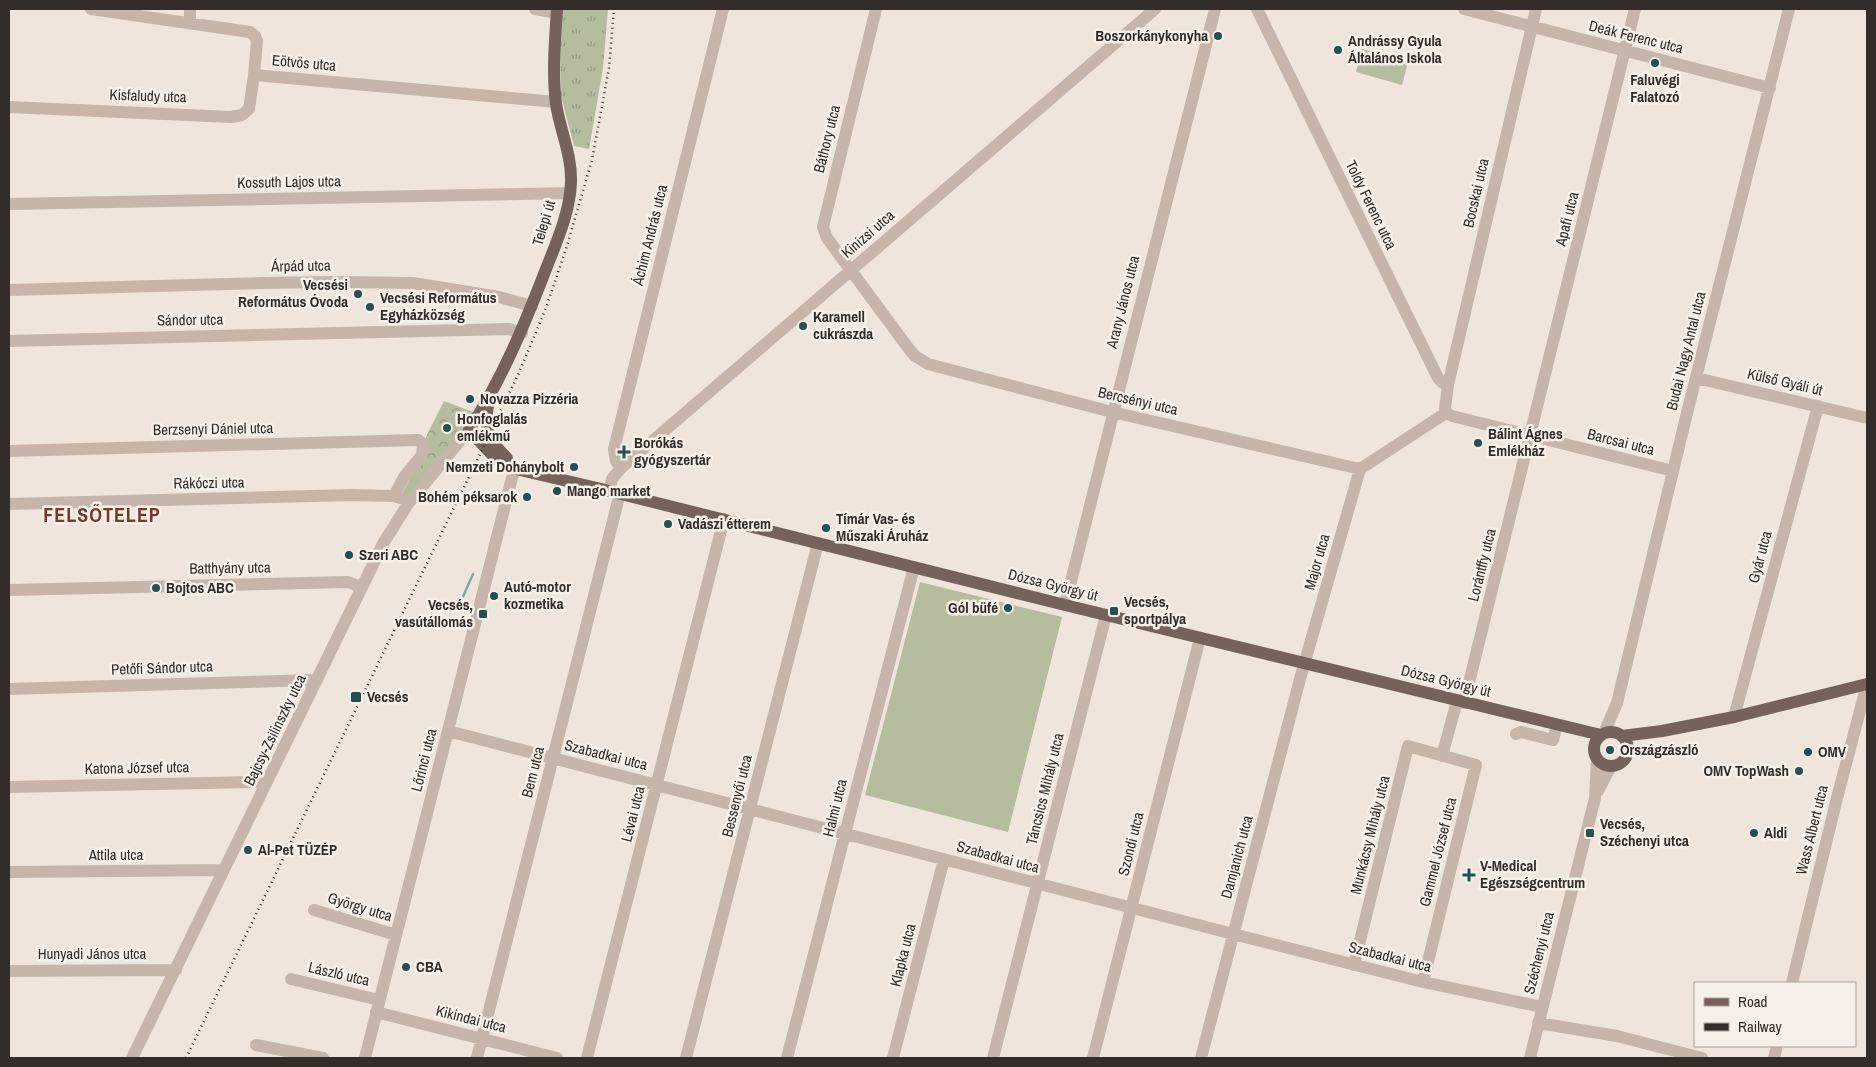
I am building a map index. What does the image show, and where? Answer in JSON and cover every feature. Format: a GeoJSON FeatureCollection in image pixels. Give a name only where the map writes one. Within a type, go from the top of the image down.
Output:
{"type":"FeatureCollection","features":[{"type":"Feature","properties":{"kind":"main road","name":"Telepi út"},"geometry":{"type":"LineString","coordinates":[[470,430],[489,400],[522,333],[556,244],[570,193],[569,156],[556,102],[557,11]]}},
{"type":"Feature","properties":{"kind":"main road"},"geometry":{"type":"LineString","coordinates":[[470,430],[487,432],[489,400]]}},
{"type":"Feature","properties":{"kind":"main road","name":"Dózsa György út"},"geometry":{"type":"LineString","coordinates":[[470,430],[496,459],[514,470],[542,474],[1460,702],[1603,734]]}},
{"type":"Feature","properties":{"kind":"main road","name":"Dózsa György út"},"geometry":{"type":"LineString","coordinates":[[487,432],[496,446],[509,460],[542,474]]}},
{"type":"Feature","properties":{"kind":"main road"},"geometry":{"type":"LineString","coordinates":[[1621,735],[1628,744],[1628,755],[1621,763],[1611,766],[1606,765],[1596,754],[1596,742],[1603,734],[1609,732],[1621,735],[1662,731],[1734,717],[1867,684]]}},
{"type":"Feature","properties":{"kind":"main road","name":"Dózsa György út"},"geometry":{"type":"LineString","coordinates":[[1561,726],[1596,754]]}},
{"type":"Feature","properties":{"kind":"main road"},"geometry":{"type":"LineString","coordinates":[[1629,749],[1662,731]]}},
{"type":"Feature","properties":{"kind":"street","name":"Eötvös utca"},"geometry":{"type":"LineString","coordinates":[[91,9],[174,15],[190,23],[250,32],[257,41],[254,75],[556,102]]}},
{"type":"Feature","properties":{"kind":"street"},"geometry":{"type":"LineString","coordinates":[[190,9],[190,23]]}},
{"type":"Feature","properties":{"kind":"street"},"geometry":{"type":"LineString","coordinates":[[535,9],[557,11]]}},
{"type":"Feature","properties":{"kind":"street","name":"Áchim András utca"},"geometry":{"type":"LineString","coordinates":[[621,468],[616,461],[614,449],[723,9]]}},
{"type":"Feature","properties":{"kind":"street","name":"Báthory utca"},"geometry":{"type":"LineString","coordinates":[[851,270],[824,233],[824,221],[876,9]]}},
{"type":"Feature","properties":{"kind":"street","name":"Kinizsi utca"},"geometry":{"type":"LineString","coordinates":[[614,492],[612,479],[621,468],[1156,9]]}},
{"type":"Feature","properties":{"kind":"street","name":"Arany János utca"},"geometry":{"type":"LineString","coordinates":[[1065,605],[1214,9]]}},
{"type":"Feature","properties":{"kind":"street","name":"Toldy Ferenc utca"},"geometry":{"type":"LineString","coordinates":[[1257,9],[1438,378],[1448,385]]}},
{"type":"Feature","properties":{"kind":"street","name":"Deák Ferenc utca"},"geometry":{"type":"LineString","coordinates":[[1464,9],[1770,88]]}},
{"type":"Feature","properties":{"kind":"street","name":"Bocskai utca"},"geometry":{"type":"LineString","coordinates":[[1448,385],[1536,9]]}},
{"type":"Feature","properties":{"kind":"street","name":"Apafi utca"},"geometry":{"type":"LineString","coordinates":[[1531,436],[1635,9]]}},
{"type":"Feature","properties":{"kind":"street","name":"Budai Nagy Antal utca"},"geometry":{"type":"LineString","coordinates":[[1603,734],[1617,703],[1696,378],[1789,9]]}},
{"type":"Feature","properties":{"kind":"street","name":"Kisfaludy utca"},"geometry":{"type":"LineString","coordinates":[[9,107],[231,117],[242,115],[249,109],[254,75]]}},
{"type":"Feature","properties":{"kind":"street","name":"Kossuth Lajos utca"},"geometry":{"type":"LineString","coordinates":[[9,204],[570,193]]}},
{"type":"Feature","properties":{"kind":"street","name":"Bercsényi utca"},"geometry":{"type":"LineString","coordinates":[[851,270],[909,349],[928,364],[1112,412],[1360,469]]}},
{"type":"Feature","properties":{"kind":"street","name":"Árpád utca"},"geometry":{"type":"LineString","coordinates":[[9,290],[279,282],[414,283],[499,297],[532,306]]}},
{"type":"Feature","properties":{"kind":"street","name":"Sándor utca"},"geometry":{"type":"LineString","coordinates":[[9,341],[499,329],[514,330],[522,333]]}},
{"type":"Feature","properties":{"kind":"street","name":"Külső Gyáli út"},"geometry":{"type":"LineString","coordinates":[[1696,378],[1867,418]]}},
{"type":"Feature","properties":{"kind":"street"},"geometry":{"type":"LineString","coordinates":[[1360,469],[1446,413],[1444,408],[1448,385]]}},
{"type":"Feature","properties":{"kind":"street","name":"Gyár utca"},"geometry":{"type":"LineString","coordinates":[[1734,717],[1818,406]]}},
{"type":"Feature","properties":{"kind":"street","name":"Barcsai utca"},"geometry":{"type":"LineString","coordinates":[[1446,413],[1673,471]]}},
{"type":"Feature","properties":{"kind":"street","name":"Bajcsy-Zsilinszky utca"},"geometry":{"type":"LineString","coordinates":[[132,1058],[390,530],[408,504],[470,430]]}},
{"type":"Feature","properties":{"kind":"street","name":"Lorántffy utca"},"geometry":{"type":"LineString","coordinates":[[1442,756],[1460,702],[1531,436]]}},
{"type":"Feature","properties":{"kind":"street","name":"Berzsenyi Dániel utca"},"geometry":{"type":"LineString","coordinates":[[9,450],[418,440],[423,444],[422,454],[404,477],[394,496]]}},
{"type":"Feature","properties":{"kind":"street","name":"Major utca"},"geometry":{"type":"LineString","coordinates":[[1305,664],[1360,469]]}},
{"type":"Feature","properties":{"kind":"street","name":"Lőrinci utca"},"geometry":{"type":"LineString","coordinates":[[365,1058],[514,470]]}},
{"type":"Feature","properties":{"kind":"street","name":"Bem utca"},"geometry":{"type":"LineString","coordinates":[[477,1058],[553,758],[614,492]]}},
{"type":"Feature","properties":{"kind":"street","name":"Rákóczi utca"},"geometry":{"type":"LineString","coordinates":[[9,504],[352,495],[394,496],[408,504]]}},
{"type":"Feature","properties":{"kind":"street","name":"Lévai utca"},"geometry":{"type":"LineString","coordinates":[[587,1058],[724,519]]}},
{"type":"Feature","properties":{"kind":"street","name":"Bessenyői utca"},"geometry":{"type":"LineString","coordinates":[[686,1058],[818,542]]}},
{"type":"Feature","properties":{"kind":"street","name":"Halmi utca"},"geometry":{"type":"LineString","coordinates":[[787,1058],[914,567]]}},
{"type":"Feature","properties":{"kind":"street","name":"Batthyány utca"},"geometry":{"type":"LineString","coordinates":[[9,590],[348,582],[361,588]]}},
{"type":"Feature","properties":{"kind":"street","name":"Táncsics Mihály utca"},"geometry":{"type":"LineString","coordinates":[[993,1058],[1106,615]]}},
{"type":"Feature","properties":{"kind":"street","name":"Szondi utca"},"geometry":{"type":"LineString","coordinates":[[1093,1058],[1200,638]]}},
{"type":"Feature","properties":{"kind":"street","name":"Damjanich utca"},"geometry":{"type":"LineString","coordinates":[[1201,1058],[1305,664]]}},
{"type":"Feature","properties":{"kind":"street","name":"Petőfi Sándor utca"},"geometry":{"type":"LineString","coordinates":[[9,689],[317,680]]}},
{"type":"Feature","properties":{"kind":"street","name":"Wass Albert utca"},"geometry":{"type":"LineString","coordinates":[[1792,982],[1867,684]]}},
{"type":"Feature","properties":{"kind":"street","name":"Budai Nagy Antal utca"},"geometry":{"type":"LineString","coordinates":[[1617,703],[1617,724],[1621,735]]}},
{"type":"Feature","properties":{"kind":"street"},"geometry":{"type":"LineString","coordinates":[[1516,734],[1521,732],[1553,740],[1561,726]]}},
{"type":"Feature","properties":{"kind":"street","name":"Szabadkai utca"},"geometry":{"type":"LineString","coordinates":[[448,731],[1354,965],[1542,1007]]}},
{"type":"Feature","properties":{"kind":"street","name":"Munkácsy Mihály utca"},"geometry":{"type":"LineString","coordinates":[[1354,965],[1408,746],[1442,756]]}},
{"type":"Feature","properties":{"kind":"street","name":"Széchenyi utca"},"geometry":{"type":"LineString","coordinates":[[1595,798],[1596,754]]}},
{"type":"Feature","properties":{"kind":"street","name":"Gammel József utca"},"geometry":{"type":"LineString","coordinates":[[1424,982],[1476,765],[1442,756]]}},
{"type":"Feature","properties":{"kind":"street","name":"Széchenyi utca"},"geometry":{"type":"LineString","coordinates":[[1530,1058],[1595,798],[1611,766]]}},
{"type":"Feature","properties":{"kind":"street","name":"Katona József utca"},"geometry":{"type":"LineString","coordinates":[[9,787],[260,782],[266,784]]}},
{"type":"Feature","properties":{"kind":"street","name":"Klapka utca"},"geometry":{"type":"LineString","coordinates":[[893,1058],[944,859]]}},
{"type":"Feature","properties":{"kind":"street","name":"Attila utca"},"geometry":{"type":"LineString","coordinates":[[9,872],[224,870]]}},
{"type":"Feature","properties":{"kind":"street","name":"György utca"},"geometry":{"type":"LineString","coordinates":[[314,910],[396,935]]}},
{"type":"Feature","properties":{"kind":"street","name":"Hunyadi János utca"},"geometry":{"type":"LineString","coordinates":[[9,971],[176,970]]}},
{"type":"Feature","properties":{"kind":"street","name":"László utca"},"geometry":{"type":"LineString","coordinates":[[291,979],[378,1006]]}},
{"type":"Feature","properties":{"kind":"street","name":"Kikindai utca"},"geometry":{"type":"LineString","coordinates":[[378,1006],[482,1039],[557,1058]]}},
{"type":"Feature","properties":{"kind":"street"},"geometry":{"type":"LineString","coordinates":[[1538,1023],[1617,1036],[1702,1058]]}},
{"type":"Feature","properties":{"kind":"street"},"geometry":{"type":"LineString","coordinates":[[256,1045],[323,1058]]}},
{"type":"Feature","properties":{"kind":"green space"},"geometry":{"type":"Polygon","coordinates":[[[559,9],[608,9],[603,68],[589,149],[574,146],[561,96],[559,9]]]}},
{"type":"Feature","properties":{"kind":"green space"},"geometry":{"type":"Polygon","coordinates":[[[1362,49],[1408,62],[1402,85],[1356,72],[1362,49]]]}},
{"type":"Feature","properties":{"kind":"green space"},"geometry":{"type":"Polygon","coordinates":[[[444,401],[476,413],[411,496],[405,497],[402,494],[426,448],[426,437],[444,401]]]}},
{"type":"Feature","properties":{"kind":"green space"},"geometry":{"type":"Polygon","coordinates":[[[920,582],[1062,617],[1008,832],[865,795],[920,582]]]}},
{"type":"Feature","properties":{"kind":"waterway"},"geometry":{"type":"LineString","coordinates":[[462,599],[473,574]]}},
{"type":"Feature","properties":{"kind":"railway"},"geometry":{"type":"LineString","coordinates":[[186,1058],[484,446],[518,375],[546,308],[566,249],[592,160],[609,68],[614,9]]}},
{"type":"Feature","properties":{"kind":"place","name":"Boszorkánykonyha"},"geometry":{"type":"Point","coordinates":[1218,36]}},
{"type":"Feature","properties":{"kind":"place","name":"Andrássy Gyula Általános Iskola"},"geometry":{"type":"Point","coordinates":[1338,50]}},
{"type":"Feature","properties":{"kind":"place","name":"Faluvégi Falatozó"},"geometry":{"type":"Point","coordinates":[1655,63]}},
{"type":"Feature","properties":{"kind":"place","name":"Vecsési Református Óvoda"},"geometry":{"type":"Point","coordinates":[358,294]}},
{"type":"Feature","properties":{"kind":"place","name":"Vecsési Református Egyházközség"},"geometry":{"type":"Point","coordinates":[370,307]}},
{"type":"Feature","properties":{"kind":"place","name":"Karamell cukrászda"},"geometry":{"type":"Point","coordinates":[803,326]}},
{"type":"Feature","properties":{"kind":"place","name":"Novazza Pizzéria"},"geometry":{"type":"Point","coordinates":[470,399]}},
{"type":"Feature","properties":{"kind":"place","name":"Honfoglalás emlékmű"},"geometry":{"type":"Point","coordinates":[447,428]}},
{"type":"Feature","properties":{"kind":"place","name":"Bálint Ágnes Emlékház"},"geometry":{"type":"Point","coordinates":[1478,443]}},
{"type":"Feature","properties":{"kind":"place","name":"Borókás gyógyszertár"},"geometry":{"type":"Point","coordinates":[624,452]}},
{"type":"Feature","properties":{"kind":"place","name":"Nemzeti Dohánybolt"},"geometry":{"type":"Point","coordinates":[574,467]}},
{"type":"Feature","properties":{"kind":"place","name":"Mango market"},"geometry":{"type":"Point","coordinates":[557,491]}},
{"type":"Feature","properties":{"kind":"place","name":"Bohém péksarok"},"geometry":{"type":"Point","coordinates":[527,497]}},
{"type":"Feature","properties":{"kind":"place","name":"Vadászi étterem"},"geometry":{"type":"Point","coordinates":[668,524]}},
{"type":"Feature","properties":{"kind":"place","name":"Tímár Vas- és Műszaki Áruház"},"geometry":{"type":"Point","coordinates":[826,528]}},
{"type":"Feature","properties":{"kind":"place","name":"Szeri ABC"},"geometry":{"type":"Point","coordinates":[349,555]}},
{"type":"Feature","properties":{"kind":"place","name":"Bojtos ABC"},"geometry":{"type":"Point","coordinates":[156,588]}},
{"type":"Feature","properties":{"kind":"place","name":"Autó-motor kozmetika"},"geometry":{"type":"Point","coordinates":[494,596]}},
{"type":"Feature","properties":{"kind":"place","name":"Gól büfé"},"geometry":{"type":"Point","coordinates":[1008,608]}},
{"type":"Feature","properties":{"kind":"place","name":"Vecsés, sportpálya"},"geometry":{"type":"Point","coordinates":[1114,611]}},
{"type":"Feature","properties":{"kind":"place","name":"Vecsés, vasútállomás"},"geometry":{"type":"Point","coordinates":[483,614]}},
{"type":"Feature","properties":{"kind":"place","name":"Vecsés"},"geometry":{"type":"Point","coordinates":[356,697]}},
{"type":"Feature","properties":{"kind":"place","name":"Országzászló"},"geometry":{"type":"Point","coordinates":[1610,750]}},
{"type":"Feature","properties":{"kind":"place","name":"OMV"},"geometry":{"type":"Point","coordinates":[1808,752]}},
{"type":"Feature","properties":{"kind":"place","name":"OMV TopWash"},"geometry":{"type":"Point","coordinates":[1799,771]}},
{"type":"Feature","properties":{"kind":"place","name":"Vecsés, Széchenyi utca"},"geometry":{"type":"Point","coordinates":[1590,833]}},
{"type":"Feature","properties":{"kind":"place","name":"Aldi"},"geometry":{"type":"Point","coordinates":[1754,833]}},
{"type":"Feature","properties":{"kind":"place","name":"Al-Pet TÜZÉP"},"geometry":{"type":"Point","coordinates":[248,850]}},
{"type":"Feature","properties":{"kind":"place","name":"V-Medical Egészségcentrum"},"geometry":{"type":"Point","coordinates":[1469,875]}},
{"type":"Feature","properties":{"kind":"place","name":"CBA"},"geometry":{"type":"Point","coordinates":[406,967]}},
{"type":"Feature","properties":{"kind":"district","name":"FELSŐTELEP"},"geometry":{"type":"Point","coordinates":[102,515]}}]}
